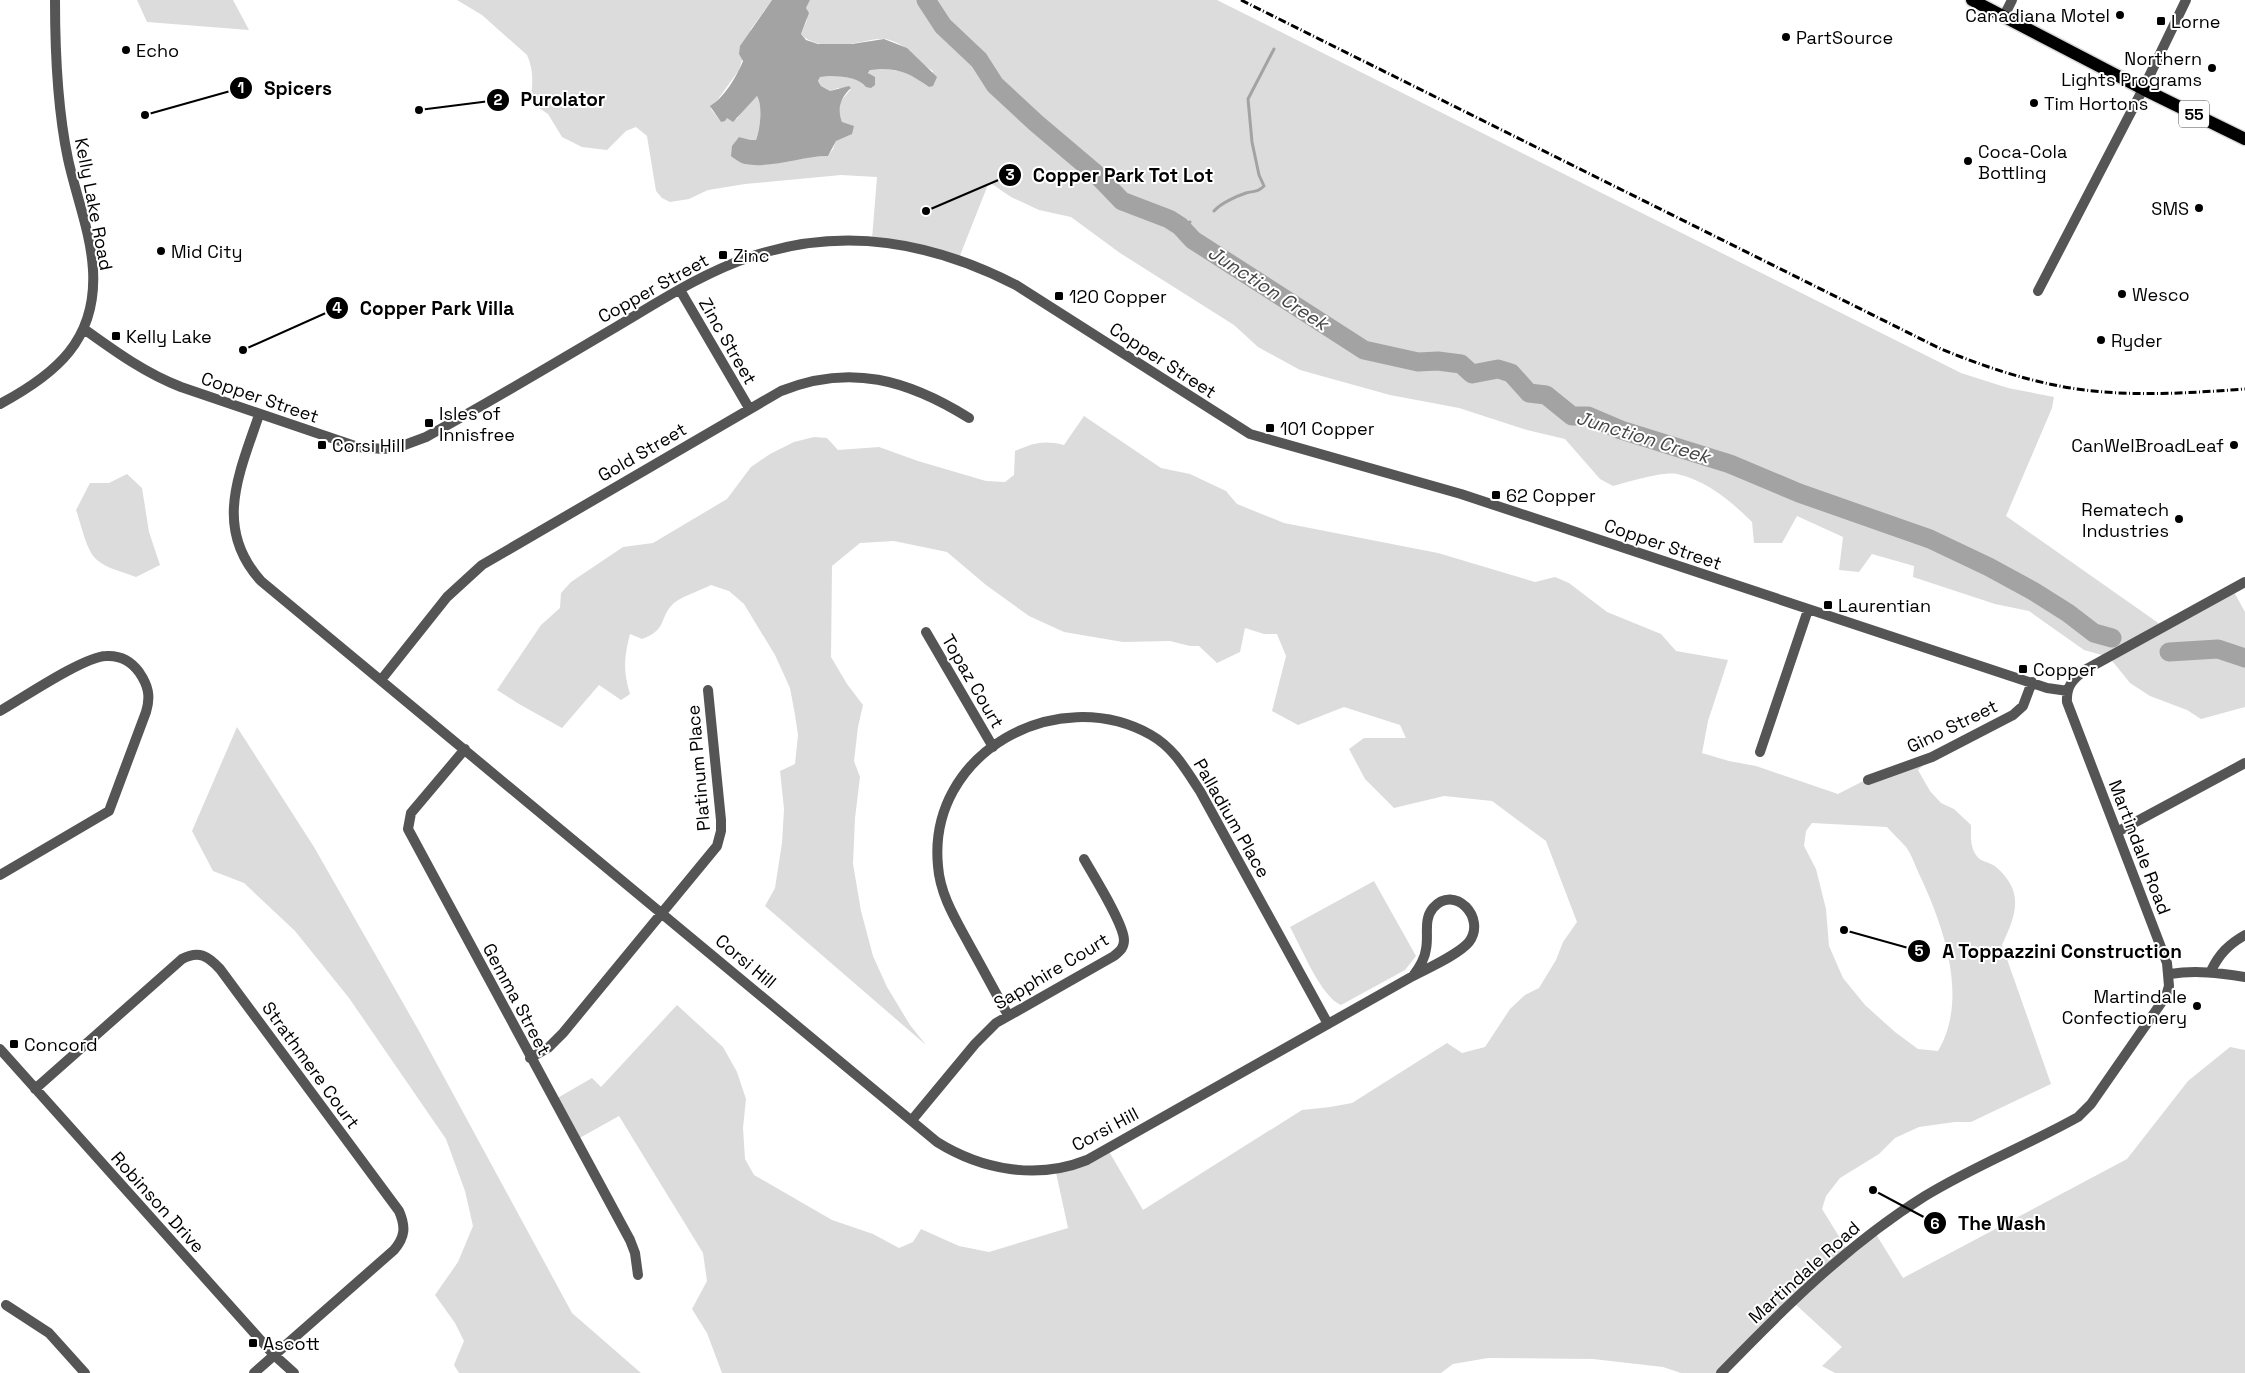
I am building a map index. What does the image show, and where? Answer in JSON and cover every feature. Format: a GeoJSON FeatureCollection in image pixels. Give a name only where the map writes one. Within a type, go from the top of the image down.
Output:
{"type":"FeatureCollection","features":[{"type":"Feature","properties":{"kind":"main road","name":"55"},"geometry":{"type":"LineString","coordinates":[[1972,0],[2143,89],[2245,139]]}},
{"type":"Feature","properties":{"kind":"street","name":"Kelly Lake Road"},"geometry":{"type":"LineString","coordinates":[[0,404],[31,387],[53,370],[72,349],[84,330],[91,306],[93,270],[63,131],[55,39],[55,0]]}},
{"type":"Feature","properties":{"kind":"street"},"geometry":{"type":"LineString","coordinates":[[2004,16],[2012,0]]}},
{"type":"Feature","properties":{"kind":"street"},"geometry":{"type":"LineString","coordinates":[[2038,292],[2143,89],[2186,0]]}},
{"type":"Feature","properties":{"kind":"street","name":"Copper Street"},"geometry":{"type":"LineString","coordinates":[[84,330],[129,362],[154,376],[259,415],[358,447],[383,449],[414,442],[440,430],[680,290],[706,276],[753,256],[801,244],[855,240],[898,243],[923,248],[972,264],[1016,285],[1250,434],[1460,494],[2047,688],[2068,691]]}},
{"type":"Feature","properties":{"kind":"street","name":"Zinc Street"},"geometry":{"type":"LineString","coordinates":[[680,290],[749,408]]}},
{"type":"Feature","properties":{"kind":"street","name":"Gold Street"},"geometry":{"type":"LineString","coordinates":[[381,680],[446,597],[482,565],[781,391],[802,384],[837,377],[864,378],[906,386],[933,398],[969,418]]}},
{"type":"Feature","properties":{"kind":"street","name":"Corsi Hill"},"geometry":{"type":"LineString","coordinates":[[259,415],[237,480],[233,505],[234,529],[243,557],[254,574],[268,588],[947,1148],[983,1163],[1025,1170],[1042,1171],[1082,1162],[1100,1153],[1413,976],[1460,949],[1469,942],[1473,932],[1473,916],[1464,903],[1447,900],[1434,907],[1428,919],[1427,948],[1413,976]]}},
{"type":"Feature","properties":{"kind":"street"},"geometry":{"type":"LineString","coordinates":[[2068,691],[2071,682],[2086,670],[2245,582]]}},
{"type":"Feature","properties":{"kind":"street"},"geometry":{"type":"LineString","coordinates":[[1760,752],[1808,610]]}},
{"type":"Feature","properties":{"kind":"street","name":"Topaz Court"},"geometry":{"type":"LineString","coordinates":[[926,632],[993,747]]}},
{"type":"Feature","properties":{"kind":"street"},"geometry":{"type":"LineString","coordinates":[[0,711],[85,662],[104,656],[121,657],[128,661],[143,678],[149,694],[146,712],[109,812],[0,875]]}},
{"type":"Feature","properties":{"kind":"street","name":"Gino Street"},"geometry":{"type":"LineString","coordinates":[[1868,780],[1932,757],[2013,715],[2023,706],[2032,682]]}},
{"type":"Feature","properties":{"kind":"street","name":"Platinum Place"},"geometry":{"type":"LineString","coordinates":[[530,1058],[554,1043],[563,1033],[712,853],[720,840],[721,820],[708,690]]}},
{"type":"Feature","properties":{"kind":"street","name":"Martindale Road"},"geometry":{"type":"LineString","coordinates":[[1721,1373],[1844,1254],[1874,1230],[1927,1195],[2065,1124],[2084,1112],[2160,1007],[2169,986],[2170,974],[2167,963],[2066,702],[2068,691]]}},
{"type":"Feature","properties":{"kind":"street","name":"Palladium Place"},"geometry":{"type":"LineString","coordinates":[[1008,1015],[946,899],[938,867],[938,831],[946,804],[964,774],[978,758],[993,747],[1042,722],[1066,716],[1094,716],[1127,723],[1153,736],[1176,755],[1200,791],[1328,1024]]}},
{"type":"Feature","properties":{"kind":"street","name":"Gemma Street"},"geometry":{"type":"LineString","coordinates":[[465,749],[411,813],[408,829],[630,1240],[636,1253],[638,1275]]}},
{"type":"Feature","properties":{"kind":"street"},"geometry":{"type":"LineString","coordinates":[[2117,832],[2245,763]]}},
{"type":"Feature","properties":{"kind":"street","name":"Sapphire Court"},"geometry":{"type":"LineString","coordinates":[[912,1120],[975,1044],[996,1023],[1122,950],[1124,941],[1119,925],[1084,859]]}},
{"type":"Feature","properties":{"kind":"street"},"geometry":{"type":"LineString","coordinates":[[2211,972],[2217,958],[2224,950],[2245,935]]}},
{"type":"Feature","properties":{"kind":"street","name":"Strathmere Court"},"geometry":{"type":"LineString","coordinates":[[35,1089],[170,968],[189,955],[196,954],[209,957],[399,1212],[404,1222],[402,1242],[273,1354],[254,1373]]}},
{"type":"Feature","properties":{"kind":"street"},"geometry":{"type":"LineString","coordinates":[[2170,974],[2211,972],[2245,978]]}},
{"type":"Feature","properties":{"kind":"street","name":"Robinson Drive"},"geometry":{"type":"LineString","coordinates":[[0,1049],[273,1354],[294,1373]]}},
{"type":"Feature","properties":{"kind":"street"},"geometry":{"type":"LineString","coordinates":[[6,1305],[48,1333],[85,1373]]}},
{"type":"Feature","properties":{"kind":"shaded area"},"geometry":{"type":"Polygon","coordinates":[[[137,0],[233,0],[249,30],[147,22],[137,0]]]}},
{"type":"Feature","properties":{"kind":"shaded area"},"geometry":{"type":"Polygon","coordinates":[[[457,0],[772,0],[751,29],[739,70],[711,109],[721,122],[727,117],[737,119],[746,105],[757,96],[760,105],[760,117],[756,140],[739,137],[755,165],[828,156],[833,149],[842,122],[839,112],[840,102],[851,89],[838,88],[830,91],[821,86],[818,81],[820,77],[850,78],[864,84],[870,70],[895,70],[914,77],[929,87],[933,71],[901,45],[894,42],[879,39],[849,44],[826,45],[806,38],[801,34],[807,20],[806,8],[810,0],[1217,0],[1961,373],[2008,388],[2054,397],[2052,408],[2006,516],[2164,627],[2233,590],[2245,612],[2245,707],[2201,719],[2187,710],[2150,696],[2130,683],[2109,657],[2084,650],[2029,611],[1995,604],[1913,577],[1914,566],[1872,554],[1859,572],[1839,570],[1843,537],[1797,516],[1782,543],[1754,543],[1752,522],[1718,493],[1688,477],[1671,473],[1645,477],[1613,486],[1600,479],[1565,439],[1527,430],[1459,408],[1390,395],[1300,370],[1258,347],[1234,325],[1120,253],[1071,217],[1039,210],[1011,197],[989,182],[959,258],[872,239],[877,177],[841,175],[745,184],[708,190],[689,199],[670,202],[662,198],[656,191],[647,136],[636,127],[626,131],[607,150],[582,147],[562,137],[548,114],[530,102],[532,78],[531,66],[527,55],[482,15],[457,0]]]}},
{"type":"Feature","properties":{"kind":"shaded area"},"geometry":{"type":"Polygon","coordinates":[[[772,0],[810,0],[806,8],[809,13],[801,34],[806,40],[818,44],[852,44],[884,39],[907,48],[937,77],[933,86],[929,87],[908,74],[888,69],[870,70],[868,73],[875,77],[875,85],[871,88],[852,78],[838,76],[820,77],[818,81],[821,86],[830,91],[849,86],[851,88],[842,100],[840,113],[842,122],[854,126],[852,134],[836,141],[828,156],[765,165],[739,162],[731,156],[732,146],[739,137],[756,140],[760,118],[760,106],[757,96],[733,122],[727,118],[721,122],[710,106],[720,98],[734,80],[743,61],[739,54],[740,46],[772,0]]]}},
{"type":"Feature","properties":{"kind":"shaded area"},"geometry":{"type":"Polygon","coordinates":[[[1084,416],[1161,468],[1190,474],[1226,491],[1237,504],[1284,523],[1438,553],[1535,582],[1555,577],[1569,583],[1607,612],[1661,634],[1676,651],[1728,660],[1708,721],[1702,753],[1756,766],[1838,794],[1875,775],[1932,757],[1918,770],[1930,791],[1941,803],[1954,809],[1971,825],[1974,852],[1980,859],[1996,867],[2011,886],[2015,904],[2014,914],[2002,945],[2051,1084],[1971,1122],[1955,1122],[1919,1127],[1895,1138],[1879,1154],[1840,1178],[1826,1196],[1822,1209],[1848,1251],[1874,1231],[1903,1278],[2127,1159],[2188,1081],[2230,1047],[2245,1050],[2245,1373],[1835,1373],[1822,1366],[1842,1347],[1794,1303],[1722,1373],[1681,1373],[1663,1367],[1593,1359],[1488,1358],[1453,1364],[1441,1373],[722,1373],[707,1333],[692,1309],[707,1281],[703,1253],[619,1116],[576,1140],[554,1100],[592,1078],[601,1087],[677,1005],[723,1047],[737,1072],[746,1099],[743,1128],[745,1159],[754,1175],[832,1220],[873,1234],[899,1248],[913,1242],[921,1229],[959,1246],[989,1252],[1068,1228],[1055,1168],[1107,1148],[1143,1210],[1302,1110],[1352,1103],[1447,1043],[1462,1053],[1485,1047],[1510,1009],[1525,995],[1539,988],[1556,960],[1563,942],[1577,922],[1546,841],[1492,801],[1444,796],[1394,808],[1365,779],[1349,749],[1364,738],[1406,738],[1400,725],[1344,707],[1298,725],[1272,711],[1286,656],[1277,634],[1264,634],[1245,628],[1240,652],[1217,663],[1199,646],[1190,646],[1170,641],[1123,642],[1064,632],[1029,616],[986,585],[947,552],[894,541],[860,543],[832,566],[831,657],[847,684],[863,705],[854,761],[860,777],[855,818],[853,864],[861,911],[873,956],[887,987],[910,1025],[926,1045],[765,906],[775,888],[782,843],[784,809],[780,771],[795,764],[798,735],[790,688],[775,655],[744,604],[729,591],[711,585],[685,596],[672,605],[659,628],[650,636],[642,639],[630,634],[625,664],[630,694],[621,700],[599,685],[562,728],[497,690],[541,625],[560,608],[561,593],[571,582],[623,547],[653,543],[727,499],[751,467],[770,454],[794,442],[814,437],[827,438],[838,450],[879,447],[918,461],[986,481],[1005,482],[1014,475],[1015,451],[1039,443],[1064,445],[1084,416]],[[1812,823],[1806,831],[1804,846],[1816,869],[1826,909],[1829,946],[1843,978],[1865,1005],[1895,1032],[1918,1049],[1938,1051],[1947,1031],[1952,1009],[1950,964],[1945,941],[1930,898],[1910,854],[1887,827],[1812,823]]]}},
{"type":"Feature","properties":{"kind":"shaded area"},"geometry":{"type":"Polygon","coordinates":[[[127,474],[142,488],[149,532],[160,565],[136,577],[106,566],[93,556],[76,510],[90,483],[109,483],[127,474]]]}},
{"type":"Feature","properties":{"kind":"shaded area"},"geometry":{"type":"Polygon","coordinates":[[[237,727],[314,847],[419,1031],[572,1313],[641,1373],[459,1373],[454,1365],[464,1341],[455,1323],[435,1295],[458,1262],[473,1226],[465,1191],[446,1139],[349,998],[295,931],[244,883],[213,871],[192,831],[237,727]]]}},
{"type":"Feature","properties":{"kind":"shaded area"},"geometry":{"type":"Polygon","coordinates":[[[1374,881],[1416,956],[1405,970],[1341,1005],[1326,992],[1319,982],[1290,927],[1374,881]]]}},
{"type":"Feature","properties":{"kind":"waterway","name":"Junction Creek"},"geometry":{"type":"LineString","coordinates":[[926,0],[943,26],[979,60],[995,85],[1095,173],[1122,201],[1169,219],[1180,226],[1193,240],[1364,350],[1418,362],[1438,361],[1461,364],[1472,374],[1498,369],[1511,373],[1529,393],[1546,395],[1572,416],[1588,416],[1621,430],[1730,464],[1799,493],[1930,539],[1989,567],[2033,591],[2068,613],[2094,633],[2112,638]]}},
{"type":"Feature","properties":{"kind":"waterway"},"geometry":{"type":"LineString","coordinates":[[1214,211],[1229,200],[1264,186],[1259,175],[1252,142],[1248,99],[1274,49]]}},
{"type":"Feature","properties":{"kind":"waterway"},"geometry":{"type":"LineString","coordinates":[[1180,226],[1190,222]]}},
{"type":"Feature","properties":{"kind":"waterway","name":"Junction Creek"},"geometry":{"type":"LineString","coordinates":[[2169,652],[2218,649],[2245,658]]}},
{"type":"Feature","properties":{"kind":"railway"},"geometry":{"type":"LineString","coordinates":[[1241,0],[1958,356],[2025,378],[2077,389],[2119,393],[2203,392],[2245,389]]}},
{"type":"Feature","properties":{"kind":"place","name":"Canadiana Motel"},"geometry":{"type":"Point","coordinates":[2120,15]}},
{"type":"Feature","properties":{"kind":"place","name":"Lorne"},"geometry":{"type":"Point","coordinates":[2161,21]}},
{"type":"Feature","properties":{"kind":"place","name":"PartSource"},"geometry":{"type":"Point","coordinates":[1786,37]}},
{"type":"Feature","properties":{"kind":"place","name":"Echo"},"geometry":{"type":"Point","coordinates":[126,50]}},
{"type":"Feature","properties":{"kind":"place","name":"Northern Lights Programs"},"geometry":{"type":"Point","coordinates":[2212,68]}},
{"type":"Feature","properties":{"kind":"place","name":"Tim Hortons"},"geometry":{"type":"Point","coordinates":[2034,103]}},
{"type":"Feature","properties":{"kind":"place","name":"Purolator"},"geometry":{"type":"Point","coordinates":[419,110]}},
{"type":"Feature","properties":{"kind":"place","name":"Spicers"},"geometry":{"type":"Point","coordinates":[145,115]}},
{"type":"Feature","properties":{"kind":"place","name":"Coca-Cola Bottling"},"geometry":{"type":"Point","coordinates":[1968,161]}},
{"type":"Feature","properties":{"kind":"place","name":"SMS"},"geometry":{"type":"Point","coordinates":[2199,208]}},
{"type":"Feature","properties":{"kind":"place","name":"Copper Park Tot Lot"},"geometry":{"type":"Point","coordinates":[926,211]}},
{"type":"Feature","properties":{"kind":"place","name":"Mid City"},"geometry":{"type":"Point","coordinates":[161,251]}},
{"type":"Feature","properties":{"kind":"place","name":"Zinc"},"geometry":{"type":"Point","coordinates":[723,255]}},
{"type":"Feature","properties":{"kind":"place","name":"Wesco"},"geometry":{"type":"Point","coordinates":[2122,294]}},
{"type":"Feature","properties":{"kind":"place","name":"120 Copper"},"geometry":{"type":"Point","coordinates":[1059,296]}},
{"type":"Feature","properties":{"kind":"place","name":"Kelly Lake"},"geometry":{"type":"Point","coordinates":[116,336]}},
{"type":"Feature","properties":{"kind":"place","name":"Ryder"},"geometry":{"type":"Point","coordinates":[2101,340]}},
{"type":"Feature","properties":{"kind":"place","name":"Copper Park Villa"},"geometry":{"type":"Point","coordinates":[243,350]}},
{"type":"Feature","properties":{"kind":"place","name":"Isles of Innisfree"},"geometry":{"type":"Point","coordinates":[429,423]}},
{"type":"Feature","properties":{"kind":"place","name":"101 Copper"},"geometry":{"type":"Point","coordinates":[1270,428]}},
{"type":"Feature","properties":{"kind":"place","name":"Corsi Hill"},"geometry":{"type":"Point","coordinates":[322,445]}},
{"type":"Feature","properties":{"kind":"place","name":"CanWelBroadLeaf"},"geometry":{"type":"Point","coordinates":[2234,445]}},
{"type":"Feature","properties":{"kind":"place","name":"62 Copper"},"geometry":{"type":"Point","coordinates":[1496,495]}},
{"type":"Feature","properties":{"kind":"place","name":"Rematech Industries"},"geometry":{"type":"Point","coordinates":[2179,519]}},
{"type":"Feature","properties":{"kind":"place","name":"Laurentian"},"geometry":{"type":"Point","coordinates":[1828,605]}},
{"type":"Feature","properties":{"kind":"place","name":"Copper"},"geometry":{"type":"Point","coordinates":[2023,669]}},
{"type":"Feature","properties":{"kind":"place","name":"A Toppazzini Construction"},"geometry":{"type":"Point","coordinates":[1844,930]}},
{"type":"Feature","properties":{"kind":"place","name":"Martindale Confectionery"},"geometry":{"type":"Point","coordinates":[2197,1006]}},
{"type":"Feature","properties":{"kind":"place","name":"Concord"},"geometry":{"type":"Point","coordinates":[14,1044]}},
{"type":"Feature","properties":{"kind":"place","name":"The Wash"},"geometry":{"type":"Point","coordinates":[1873,1190]}},
{"type":"Feature","properties":{"kind":"place","name":"Ascott"},"geometry":{"type":"Point","coordinates":[253,1343]}}]}
